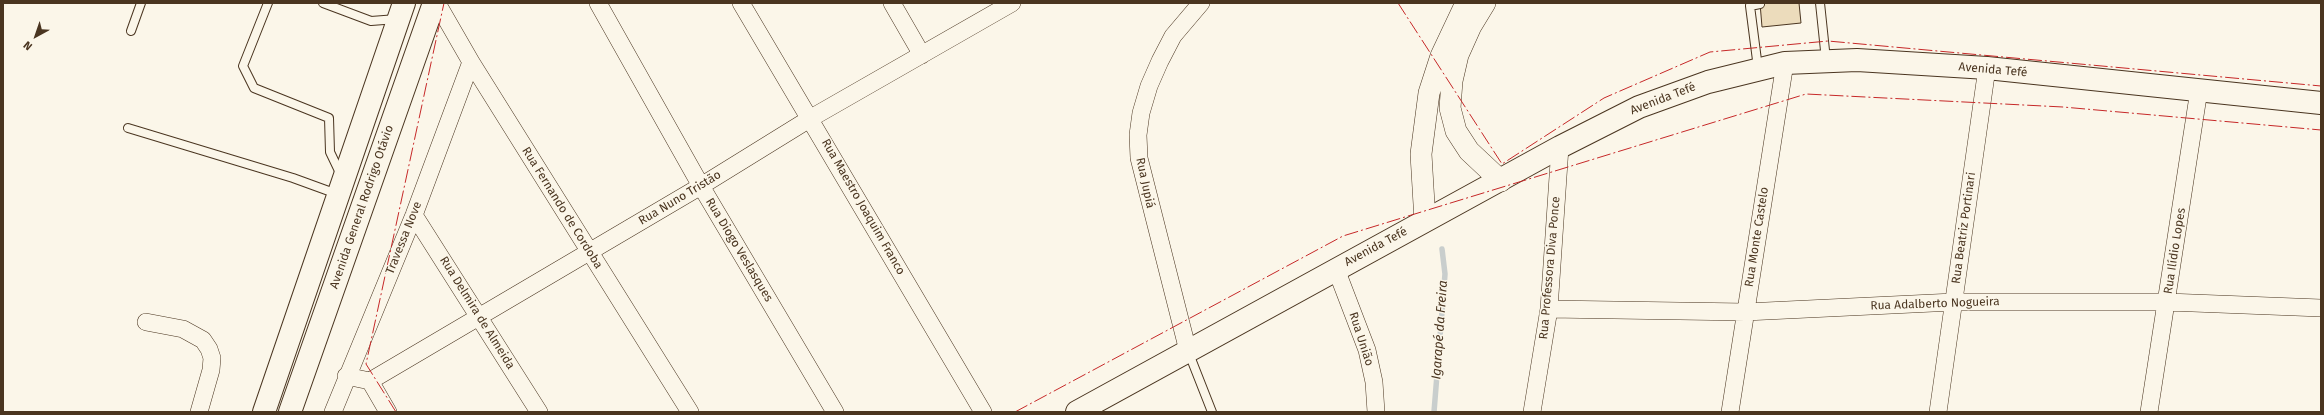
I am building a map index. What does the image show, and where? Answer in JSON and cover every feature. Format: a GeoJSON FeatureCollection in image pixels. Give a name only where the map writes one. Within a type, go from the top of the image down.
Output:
{"type":"FeatureCollection","features":[{"type":"Feature","properties":{"kind":"main road","name":"Avenida General Rodrigo Otávio"},"geometry":{"type":"LineString","coordinates":[[290,412],[435,3]]}},
{"type":"Feature","properties":{"kind":"main road","name":"Avenida General Rodrigo Otávio"},"geometry":{"type":"LineString","coordinates":[[264,412],[402,11]]}},
{"type":"Feature","properties":{"kind":"main road","name":"Avenida Tefé"},"geometry":{"type":"LineString","coordinates":[[1077,412],[1336,269],[1560,148],[1639,107],[1708,82],[1785,63],[1857,60],[1987,68],[2321,103]]}},
{"type":"Feature","properties":{"kind":"street","name":"Rua Fernando de Cordoba"},"geometry":{"type":"LineString","coordinates":[[435,3],[690,412]]}},
{"type":"Feature","properties":{"kind":"street","name":"Rua Diogo Veslasques"},"geometry":{"type":"LineString","coordinates":[[598,3],[701,186],[835,412]]}},
{"type":"Feature","properties":{"kind":"street","name":"Rua Maestro Joaquim Franco"},"geometry":{"type":"LineString","coordinates":[[741,3],[983,412]]}},
{"type":"Feature","properties":{"kind":"street"},"geometry":{"type":"LineString","coordinates":[[892,3],[922,54]]}},
{"type":"Feature","properties":{"kind":"street","name":"Rua Nuno Tristão"},"geometry":{"type":"LineString","coordinates":[[370,381],[701,186],[810,118],[1012,3]]}},
{"type":"Feature","properties":{"kind":"street","name":"Rua Jupiá"},"geometry":{"type":"LineString","coordinates":[[1188,351],[1140,165],[1138,135],[1141,113],[1147,93],[1160,61],[1173,36],[1201,3]]}},
{"type":"Feature","properties":{"kind":"street"},"geometry":{"type":"LineString","coordinates":[[1425,221],[1421,154],[1429,93],[1441,56],[1466,3]]}},
{"type":"Feature","properties":{"kind":"street"},"geometry":{"type":"LineString","coordinates":[[1485,3],[1471,26],[1458,55],[1452,81],[1450,108],[1456,131],[1469,151],[1501,181]]}},
{"type":"Feature","properties":{"kind":"street","name":"Travessa Nove"},"geometry":{"type":"LineString","coordinates":[[333,412],[346,376],[414,215],[471,62]]}},
{"type":"Feature","properties":{"kind":"street","name":"Rua Monte Castelo"},"geometry":{"type":"LineString","coordinates":[[1730,412],[1785,63]]}},
{"type":"Feature","properties":{"kind":"street","name":"Rua Beatriz Portinari"},"geometry":{"type":"LineString","coordinates":[[1938,412],[1987,68]]}},
{"type":"Feature","properties":{"kind":"street","name":"Rua Ilídio Lopes"},"geometry":{"type":"LineString","coordinates":[[2149,412],[2199,90]]}},
{"type":"Feature","properties":{"kind":"street","name":"Rua Professora Diva Ponce"},"geometry":{"type":"LineString","coordinates":[[1532,412],[1549,309],[1560,148]]}},
{"type":"Feature","properties":{"kind":"street","name":"Rua Delmira de Almeida"},"geometry":{"type":"LineString","coordinates":[[414,215],[539,412]]}},
{"type":"Feature","properties":{"kind":"street","name":"Rua União"},"geometry":{"type":"LineString","coordinates":[[1336,269],[1367,350],[1374,382],[1376,412]]}},
{"type":"Feature","properties":{"kind":"street","name":"Rua Adalberto Nogueira"},"geometry":{"type":"LineString","coordinates":[[1549,309],[1745,312],[1954,302],[2167,302],[2321,308]]}},
{"type":"Feature","properties":{"kind":"street"},"geometry":{"type":"LineString","coordinates":[[146,322],[183,329],[203,340],[209,350],[212,358],[212,370],[199,412]]}},
{"type":"Feature","properties":{"kind":"street"},"geometry":{"type":"LineString","coordinates":[[346,376],[370,381],[388,412]]}},
{"type":"Feature","properties":{"kind":"lane"},"geometry":{"type":"LineString","coordinates":[[131,31],[141,3]]}},
{"type":"Feature","properties":{"kind":"lane"},"geometry":{"type":"LineString","coordinates":[[128,128],[293,178],[342,188],[330,152],[329,118],[254,88],[243,66],[268,3]]}},
{"type":"Feature","properties":{"kind":"lane"},"geometry":{"type":"LineString","coordinates":[[323,3],[371,21],[402,11]]}},
{"type":"Feature","properties":{"kind":"lane"},"geometry":{"type":"LineString","coordinates":[[1820,3],[1826,61]]}},
{"type":"Feature","properties":{"kind":"lane"},"geometry":{"type":"LineString","coordinates":[[1758,70],[1750,6],[1760,4]]}},
{"type":"Feature","properties":{"kind":"lane"},"geometry":{"type":"LineString","coordinates":[[1188,351],[1212,412]]}},
{"type":"Feature","properties":{"kind":"building"},"geometry":{"type":"Polygon","coordinates":[[[1760,3],[1799,3],[1801,23],[1762,27],[1760,3]]]}},
{"type":"Feature","properties":{"kind":"waterway","name":"Igarapé da Freira"},"geometry":{"type":"LineString","coordinates":[[1434,412],[1445,274],[1442,249]]}},
{"type":"Feature","properties":{"kind":"power"},"geometry":{"type":"LineString","coordinates":[[396,412],[366,364],[444,3]]}},
{"type":"Feature","properties":{"kind":"power"},"geometry":{"type":"LineString","coordinates":[[1398,3],[1502,164],[1604,98],[1710,52],[1828,41],[2321,86]]}},
{"type":"Feature","properties":{"kind":"power"},"geometry":{"type":"LineString","coordinates":[[1015,412],[1343,236],[1806,94],[2063,107],[2321,130]]}}]}
